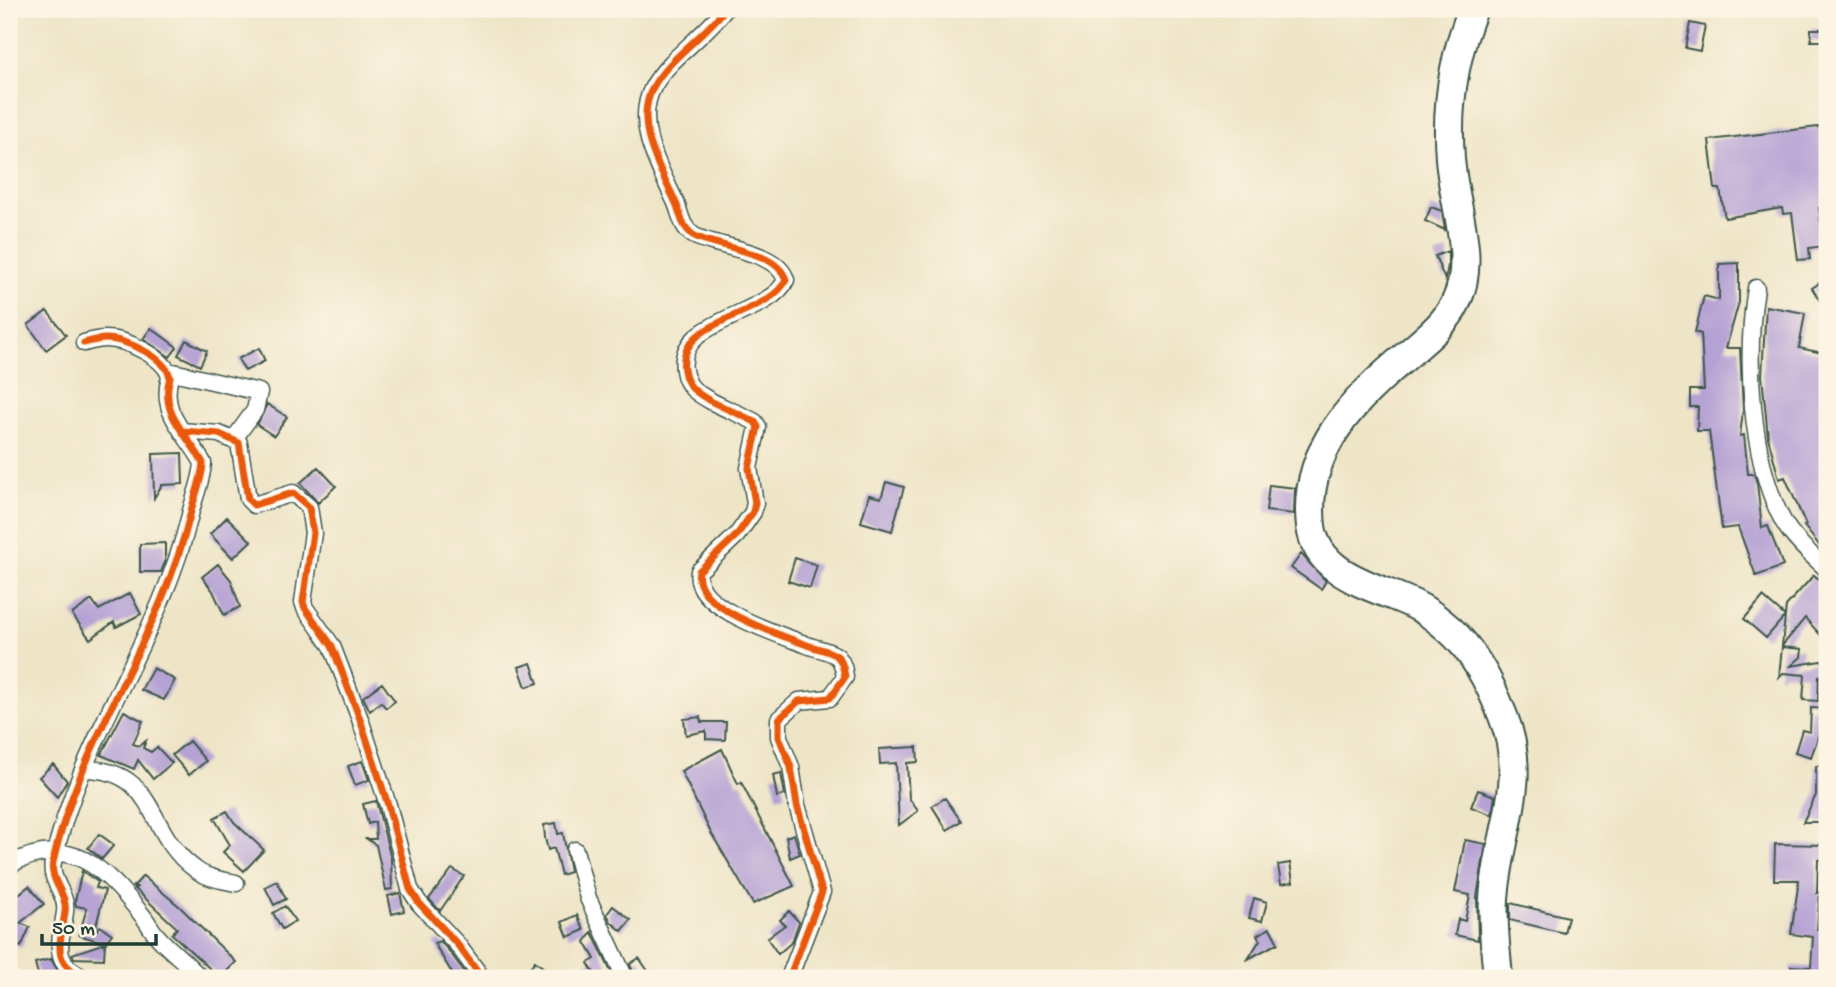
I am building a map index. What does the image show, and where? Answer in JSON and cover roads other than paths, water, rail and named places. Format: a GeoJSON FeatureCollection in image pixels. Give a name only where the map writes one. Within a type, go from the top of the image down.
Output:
{"type":"FeatureCollection","features":[{"type":"Feature","properties":{"kind":"highway"},"geometry":{"type":"LineString","coordinates":[[1473,9],[1453,77],[1449,114],[1452,189],[1466,257],[1464,284],[1455,305],[1443,322],[1354,402],[1337,425],[1316,476],[1311,526],[1315,542],[1334,566],[1351,578],[1417,605],[1451,631],[1474,659],[1504,718],[1513,747],[1515,776],[1494,899],[1498,978]]}},
{"type":"Feature","properties":{"kind":"street"},"geometry":{"type":"LineString","coordinates":[[725,9],[654,84],[646,107],[646,122],[658,167],[686,228],[705,241],[743,248],[780,270],[786,280],[774,295],[720,322],[693,341],[683,352],[683,363],[685,377],[692,388],[755,422],[758,427],[749,468],[755,503],[753,512],[737,535],[699,571],[700,587],[705,596],[722,609],[830,653],[844,667],[845,677],[830,698],[799,701],[779,719],[779,737],[791,767],[797,805],[822,892],[789,978]]}},
{"type":"Feature","properties":{"kind":"street"},"geometry":{"type":"LineString","coordinates":[[1756,288],[1748,369],[1765,475],[1784,522],[1827,569]]}},
{"type":"Feature","properties":{"kind":"street"},"geometry":{"type":"LineString","coordinates":[[85,342],[106,339],[121,341],[159,361],[169,371],[259,392],[254,411],[234,439]]}},
{"type":"Feature","properties":{"kind":"street"},"geometry":{"type":"LineString","coordinates":[[86,978],[66,966],[60,954],[58,944],[66,910],[53,876],[56,850],[85,769],[177,568],[202,473],[202,463],[168,410],[169,371]]}},
{"type":"Feature","properties":{"kind":"street"},"geometry":{"type":"LineString","coordinates":[[182,431],[219,434],[234,439],[242,449],[248,499],[254,505],[293,493],[309,508],[313,533],[305,608],[332,646],[360,719],[388,805],[410,889],[419,904],[457,944],[482,978]]}},
{"type":"Feature","properties":{"kind":"street"},"geometry":{"type":"LineString","coordinates":[[85,769],[105,769],[127,777],[187,862],[203,874],[236,883]]}},
{"type":"Feature","properties":{"kind":"street"},"geometry":{"type":"LineString","coordinates":[[9,866],[35,852],[56,850],[86,860],[123,893],[157,937],[200,978]]}},
{"type":"Feature","properties":{"kind":"street"},"geometry":{"type":"LineString","coordinates":[[575,850],[588,898],[625,978]]}}]}
